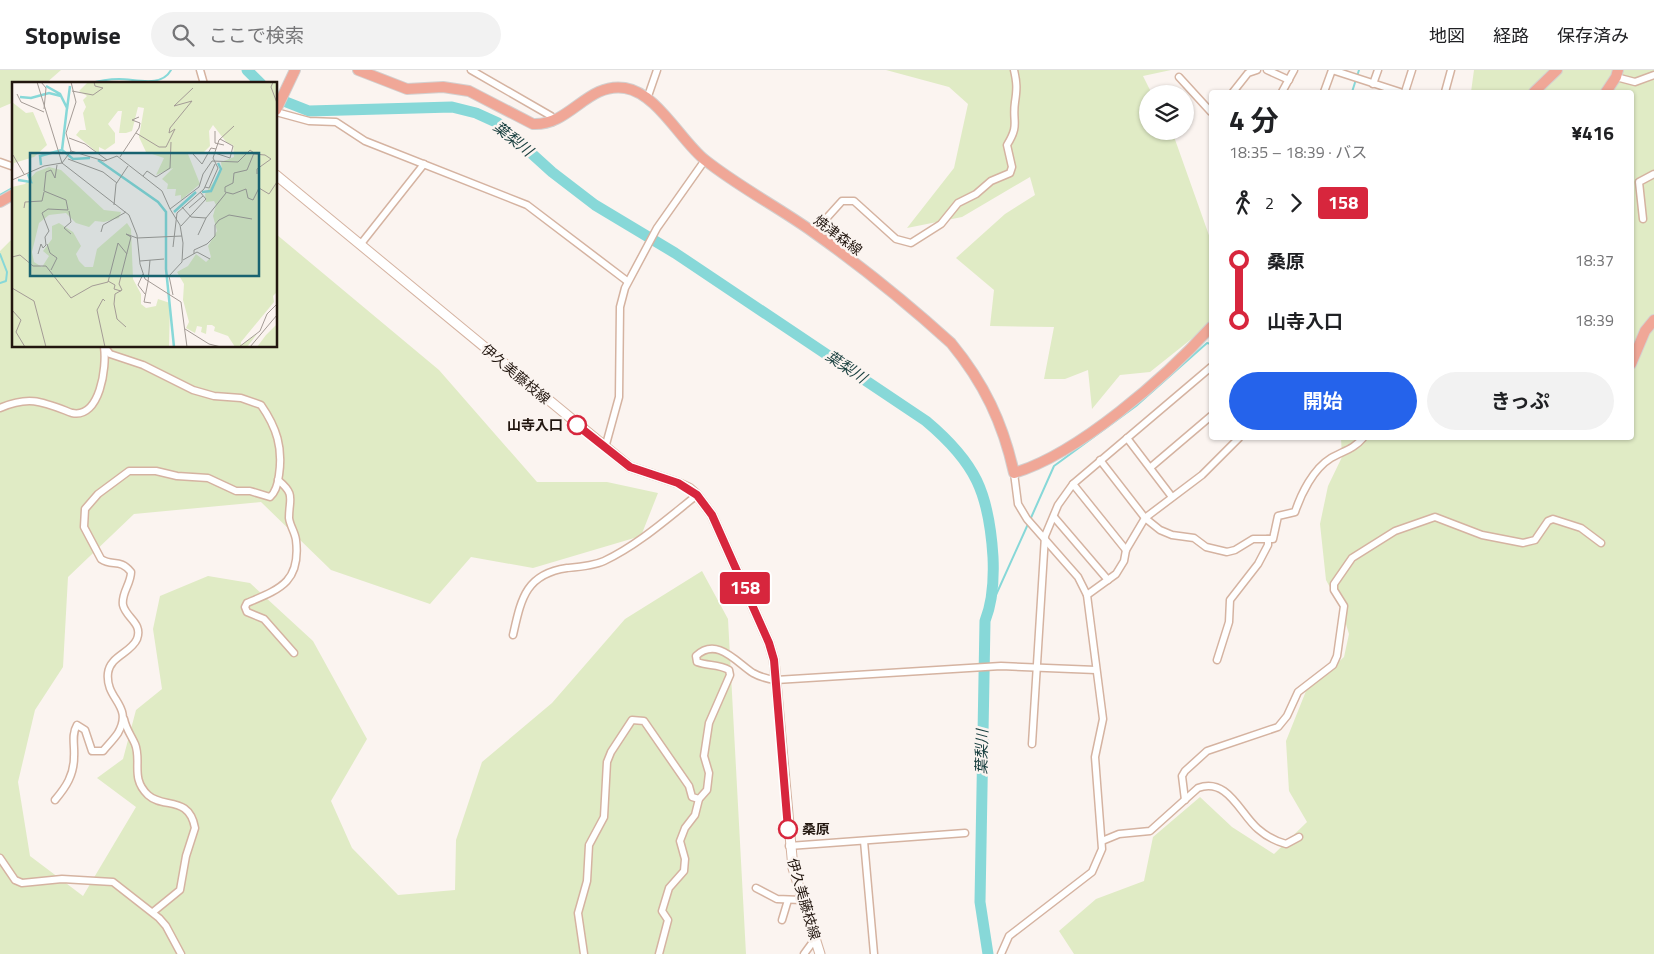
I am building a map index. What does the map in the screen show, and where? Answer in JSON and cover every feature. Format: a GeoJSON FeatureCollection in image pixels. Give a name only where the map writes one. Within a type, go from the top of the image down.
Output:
{"type":"FeatureCollection","features":[{"type":"Feature","properties":{"kind":"main road"},"geometry":{"type":"LineString","coordinates":[[278,108],[295,70]]}},
{"type":"Feature","properties":{"kind":"main road"},"geometry":{"type":"LineString","coordinates":[[358,70],[407,89],[443,87],[469,91],[533,124],[554,122]]}},
{"type":"Feature","properties":{"kind":"main road"},"geometry":{"type":"LineString","coordinates":[[1536,90],[1557,70]]}},
{"type":"Feature","properties":{"kind":"main road"},"geometry":{"type":"LineString","coordinates":[[1607,90],[1617,74]]}},
{"type":"Feature","properties":{"kind":"main road","name":"焼津森線"},"geometry":{"type":"LineString","coordinates":[[554,122],[592,93],[602,89],[626,88],[647,99],[705,160],[814,232],[951,344],[978,378],[994,407],[1006,438],[1014,473]]}},
{"type":"Feature","properties":{"kind":"main road","name":"伊久美藤枝線"},"geometry":{"type":"LineString","coordinates":[[278,177],[605,448],[630,467],[678,483],[697,495],[712,515],[769,643],[776,680],[789,846],[802,900],[820,954]]}},
{"type":"Feature","properties":{"kind":"main road"},"geometry":{"type":"LineString","coordinates":[[0,202],[12,195]]}},
{"type":"Feature","properties":{"kind":"main road"},"geometry":{"type":"LineString","coordinates":[[1634,357],[1648,324],[1654,320]]}},
{"type":"Feature","properties":{"kind":"main road"},"geometry":{"type":"LineString","coordinates":[[1014,473],[1037,466],[1060,453],[1112,417],[1207,337]]}},
{"type":"Feature","properties":{"kind":"street"},"geometry":{"type":"LineString","coordinates":[[471,70],[551,116],[554,122]]}},
{"type":"Feature","properties":{"kind":"street"},"geometry":{"type":"LineString","coordinates":[[647,99],[657,70]]}},
{"type":"Feature","properties":{"kind":"street"},"geometry":{"type":"LineString","coordinates":[[814,232],[842,201],[848,200],[854,202],[896,239],[911,243],[941,224],[958,203],[976,194],[991,181],[1010,173],[1012,167],[1007,145],[1014,134],[1016,126],[1015,103],[1018,92],[1014,70]]}},
{"type":"Feature","properties":{"kind":"street"},"geometry":{"type":"LineString","coordinates":[[1235,90],[1248,73],[1257,70]]}},
{"type":"Feature","properties":{"kind":"street"},"geometry":{"type":"LineString","coordinates":[[1267,70],[1289,80]]}},
{"type":"Feature","properties":{"kind":"street"},"geometry":{"type":"LineString","coordinates":[[1283,90],[1294,70]]}},
{"type":"Feature","properties":{"kind":"street"},"geometry":{"type":"LineString","coordinates":[[1325,90],[1332,70],[1393,90]]}},
{"type":"Feature","properties":{"kind":"street"},"geometry":{"type":"LineString","coordinates":[[1373,84],[1378,70]]}},
{"type":"Feature","properties":{"kind":"street"},"geometry":{"type":"LineString","coordinates":[[1406,90],[1412,70]]}},
{"type":"Feature","properties":{"kind":"street"},"geometry":{"type":"LineString","coordinates":[[1446,90],[1451,70]]}},
{"type":"Feature","properties":{"kind":"street"},"geometry":{"type":"LineString","coordinates":[[1617,74],[1636,82],[1654,75]]}},
{"type":"Feature","properties":{"kind":"street"},"geometry":{"type":"LineString","coordinates":[[1179,77],[1209,110]]}},
{"type":"Feature","properties":{"kind":"street"},"geometry":{"type":"LineString","coordinates":[[278,110],[309,121],[336,122],[365,141],[526,206],[627,281]]}},
{"type":"Feature","properties":{"kind":"street"},"geometry":{"type":"LineString","coordinates":[[605,448],[619,397],[620,307],[627,281],[657,228],[705,160]]}},
{"type":"Feature","properties":{"kind":"street"},"geometry":{"type":"LineString","coordinates":[[0,162],[12,166]]}},
{"type":"Feature","properties":{"kind":"street"},"geometry":{"type":"LineString","coordinates":[[360,245],[424,164]]}},
{"type":"Feature","properties":{"kind":"street"},"geometry":{"type":"LineString","coordinates":[[1643,219],[1638,182],[1654,174]]}},
{"type":"Feature","properties":{"kind":"street"},"geometry":{"type":"LineString","coordinates":[[0,408],[16,401],[30,399],[79,415],[85,412],[94,405],[99,390],[106,358],[104,348]]}},
{"type":"Feature","properties":{"kind":"street"},"geometry":{"type":"LineString","coordinates":[[106,348],[110,354],[143,365],[193,390],[214,396],[241,398],[261,405],[281,446],[282,458],[274,494],[270,497],[250,491],[236,491],[208,478],[177,476],[156,471],[129,471],[89,504],[83,519],[84,527],[101,559],[106,562],[120,563],[131,572],[131,580],[125,592],[123,606],[136,623],[137,639],[133,645],[110,664],[108,672],[111,694],[123,710],[124,720],[136,746],[136,771],[143,788],[154,799],[178,804],[189,813],[195,828],[186,856],[180,890],[152,912]]}},
{"type":"Feature","properties":{"kind":"street"},"geometry":{"type":"LineString","coordinates":[[1032,744],[1045,536],[1058,505],[1073,484],[1209,369]]}},
{"type":"Feature","properties":{"kind":"street"},"geometry":{"type":"LineString","coordinates":[[1151,467],[1209,418]]}},
{"type":"Feature","properties":{"kind":"street"},"geometry":{"type":"LineString","coordinates":[[1127,438],[1172,497]]}},
{"type":"Feature","properties":{"kind":"street"},"geometry":{"type":"LineString","coordinates":[[1087,594],[1116,574],[1124,560],[1126,550],[1145,518],[1202,475],[1236,440]]}},
{"type":"Feature","properties":{"kind":"street"},"geometry":{"type":"LineString","coordinates":[[1100,460],[1145,518],[1166,533],[1194,538],[1206,547],[1228,552],[1253,539],[1273,539],[1278,516],[1295,512],[1309,483],[1322,467],[1331,458],[1357,445],[1361,440]]}},
{"type":"Feature","properties":{"kind":"street"},"geometry":{"type":"LineString","coordinates":[[1001,954],[1004,945],[1013,932],[1092,872],[1100,857],[1102,841],[1095,757],[1103,719],[1087,594],[1078,577],[1045,536],[1027,519],[1018,504],[1014,473]]}},
{"type":"Feature","properties":{"kind":"street"},"geometry":{"type":"LineString","coordinates":[[278,480],[288,488],[292,498],[290,518],[296,539],[295,569],[281,588],[247,603],[245,607],[247,612],[264,619],[294,653]]}},
{"type":"Feature","properties":{"kind":"street"},"geometry":{"type":"LineString","coordinates":[[1073,484],[1126,550]]}},
{"type":"Feature","properties":{"kind":"street"},"geometry":{"type":"LineString","coordinates":[[513,636],[522,596],[528,588],[552,570],[602,562],[623,552],[697,495]]}},
{"type":"Feature","properties":{"kind":"street"},"geometry":{"type":"LineString","coordinates":[[1054,517],[1108,580]]}},
{"type":"Feature","properties":{"kind":"street"},"geometry":{"type":"LineString","coordinates":[[1185,800],[1182,776],[1185,771],[1207,751],[1278,727],[1287,716],[1298,692],[1333,665],[1338,656],[1344,606],[1334,590],[1334,584],[1352,558],[1364,550],[1395,531],[1435,517],[1482,535],[1523,543],[1535,540],[1548,521],[1553,520],[1581,528],[1601,544]]}},
{"type":"Feature","properties":{"kind":"street"},"geometry":{"type":"LineString","coordinates":[[1217,660],[1229,622],[1230,600],[1265,553],[1268,539]]}},
{"type":"Feature","properties":{"kind":"street"},"geometry":{"type":"LineString","coordinates":[[659,954],[668,920],[662,911],[668,888],[684,871],[684,859],[680,841],[685,828],[695,815],[698,799],[706,790],[708,782],[709,773],[704,756],[709,723],[730,675],[730,670],[722,666],[708,666],[698,662],[696,656],[703,650],[714,648],[734,656],[753,673],[776,680],[976,666],[1096,670]]}},
{"type":"Feature","properties":{"kind":"street"},"geometry":{"type":"LineString","coordinates":[[54,800],[70,780],[74,755],[72,742],[77,725],[81,725],[84,730],[90,748],[98,752],[103,751],[117,734],[124,720]]}},
{"type":"Feature","properties":{"kind":"street"},"geometry":{"type":"LineString","coordinates":[[584,954],[578,913],[588,881],[589,845],[604,817],[607,762],[611,752],[632,720],[644,722],[689,786],[692,797],[698,799]]}},
{"type":"Feature","properties":{"kind":"street"},"geometry":{"type":"LineString","coordinates":[[1102,841],[1119,834],[1150,832],[1198,788],[1211,786],[1227,792],[1257,828],[1270,838],[1286,844],[1299,837]]}},
{"type":"Feature","properties":{"kind":"street"},"geometry":{"type":"LineString","coordinates":[[789,846],[965,833]]}},
{"type":"Feature","properties":{"kind":"street"},"geometry":{"type":"LineString","coordinates":[[864,841],[874,954]]}},
{"type":"Feature","properties":{"kind":"street"},"geometry":{"type":"LineString","coordinates":[[0,858],[15,880],[22,884],[62,879],[106,880],[113,882],[152,912],[166,926],[181,954]]}},
{"type":"Feature","properties":{"kind":"street"},"geometry":{"type":"LineString","coordinates":[[756,888],[767,896],[788,900],[802,900]]}},
{"type":"Feature","properties":{"kind":"street"},"geometry":{"type":"LineString","coordinates":[[782,920],[788,900]]}},
{"type":"Feature","properties":{"kind":"street"},"geometry":{"type":"LineString","coordinates":[[804,954],[815,939]]}},
{"type":"Feature","properties":{"kind":"green space"},"geometry":{"type":"Polygon","coordinates":[[[0,70],[61,70],[47,82],[12,82],[12,103],[0,108],[0,70]]]}},
{"type":"Feature","properties":{"kind":"green space"},"geometry":{"type":"Polygon","coordinates":[[[886,70],[1171,70],[1143,76],[1148,85],[1139,85],[1139,140],[1175,140],[1209,235],[1209,321],[1204,329],[1150,372],[1120,375],[1092,409],[1088,370],[1065,379],[1044,379],[1054,327],[990,326],[994,290],[956,258],[1005,214],[1035,195],[1030,177],[962,217],[907,228],[954,168],[968,104],[949,87],[886,70]]]}},
{"type":"Feature","properties":{"kind":"green space"},"geometry":{"type":"Polygon","coordinates":[[[1474,70],[1654,70],[1654,954],[1074,954],[1059,931],[1096,899],[1144,881],[1153,837],[1200,797],[1232,827],[1274,854],[1307,822],[1289,791],[1286,741],[1306,691],[1344,657],[1349,634],[1341,608],[1326,580],[1320,524],[1328,486],[1342,457],[1341,440],[1634,440],[1634,90],[1471,90],[1474,70]]]}},
{"type":"Feature","properties":{"kind":"green space"},"geometry":{"type":"Polygon","coordinates":[[[278,236],[439,370],[537,482],[607,482],[658,493],[641,536],[533,568],[471,557],[430,604],[331,570],[261,502],[134,514],[68,577],[63,667],[35,710],[18,782],[30,856],[83,896],[136,807],[97,778],[123,759],[136,710],[162,689],[153,629],[160,596],[208,576],[250,583],[313,641],[367,739],[331,801],[352,848],[398,895],[455,890],[456,840],[482,762],[552,703],[625,619],[702,571],[728,619],[746,954],[0,954],[0,251],[12,239],[12,348],[278,348],[278,236]]]}},
{"type":"Feature","properties":{"kind":"waterway"},"geometry":{"type":"LineString","coordinates":[[96,82],[115,79],[155,81],[167,76],[171,70]]}},
{"type":"Feature","properties":{"kind":"waterway","name":"葉梨川"},"geometry":{"type":"LineString","coordinates":[[247,70],[259,82]]}},
{"type":"Feature","properties":{"kind":"waterway"},"geometry":{"type":"LineString","coordinates":[[1353,90],[1359,70]]}},
{"type":"Feature","properties":{"kind":"waterway","name":"葉梨川"},"geometry":{"type":"LineString","coordinates":[[278,99],[309,111],[452,107],[476,113],[498,123],[552,172],[595,205],[675,253],[926,421],[957,451],[977,481],[983,497],[988,515],[993,557],[992,590],[990,606],[985,621],[980,902],[988,954]]}},
{"type":"Feature","properties":{"kind":"waterway"},"geometry":{"type":"LineString","coordinates":[[0,195],[12,188]]}},
{"type":"Feature","properties":{"kind":"waterway"},"geometry":{"type":"LineString","coordinates":[[0,254],[7,272],[6,281],[0,283]]}},
{"type":"Feature","properties":{"kind":"waterway"},"geometry":{"type":"LineString","coordinates":[[1030,520],[1054,466],[1136,406],[1207,343],[1209,344]]}},
{"type":"Feature","properties":{"kind":"waterway"},"geometry":{"type":"LineString","coordinates":[[991,606],[1028,524]]}},
{"type":"Feature","properties":{"kind":"bus line","name":"158"},"geometry":{"type":"LineString","coordinates":[[577,425],[630,467],[689,488],[697,495],[712,515],[769,643],[774,660],[788,829]]}},
{"type":"Feature","properties":{"kind":"place","name":"山寺入口"},"geometry":{"type":"Point","coordinates":[577,425]}},
{"type":"Feature","properties":{"kind":"place","name":"桑原"},"geometry":{"type":"Point","coordinates":[788,829]}}]}
